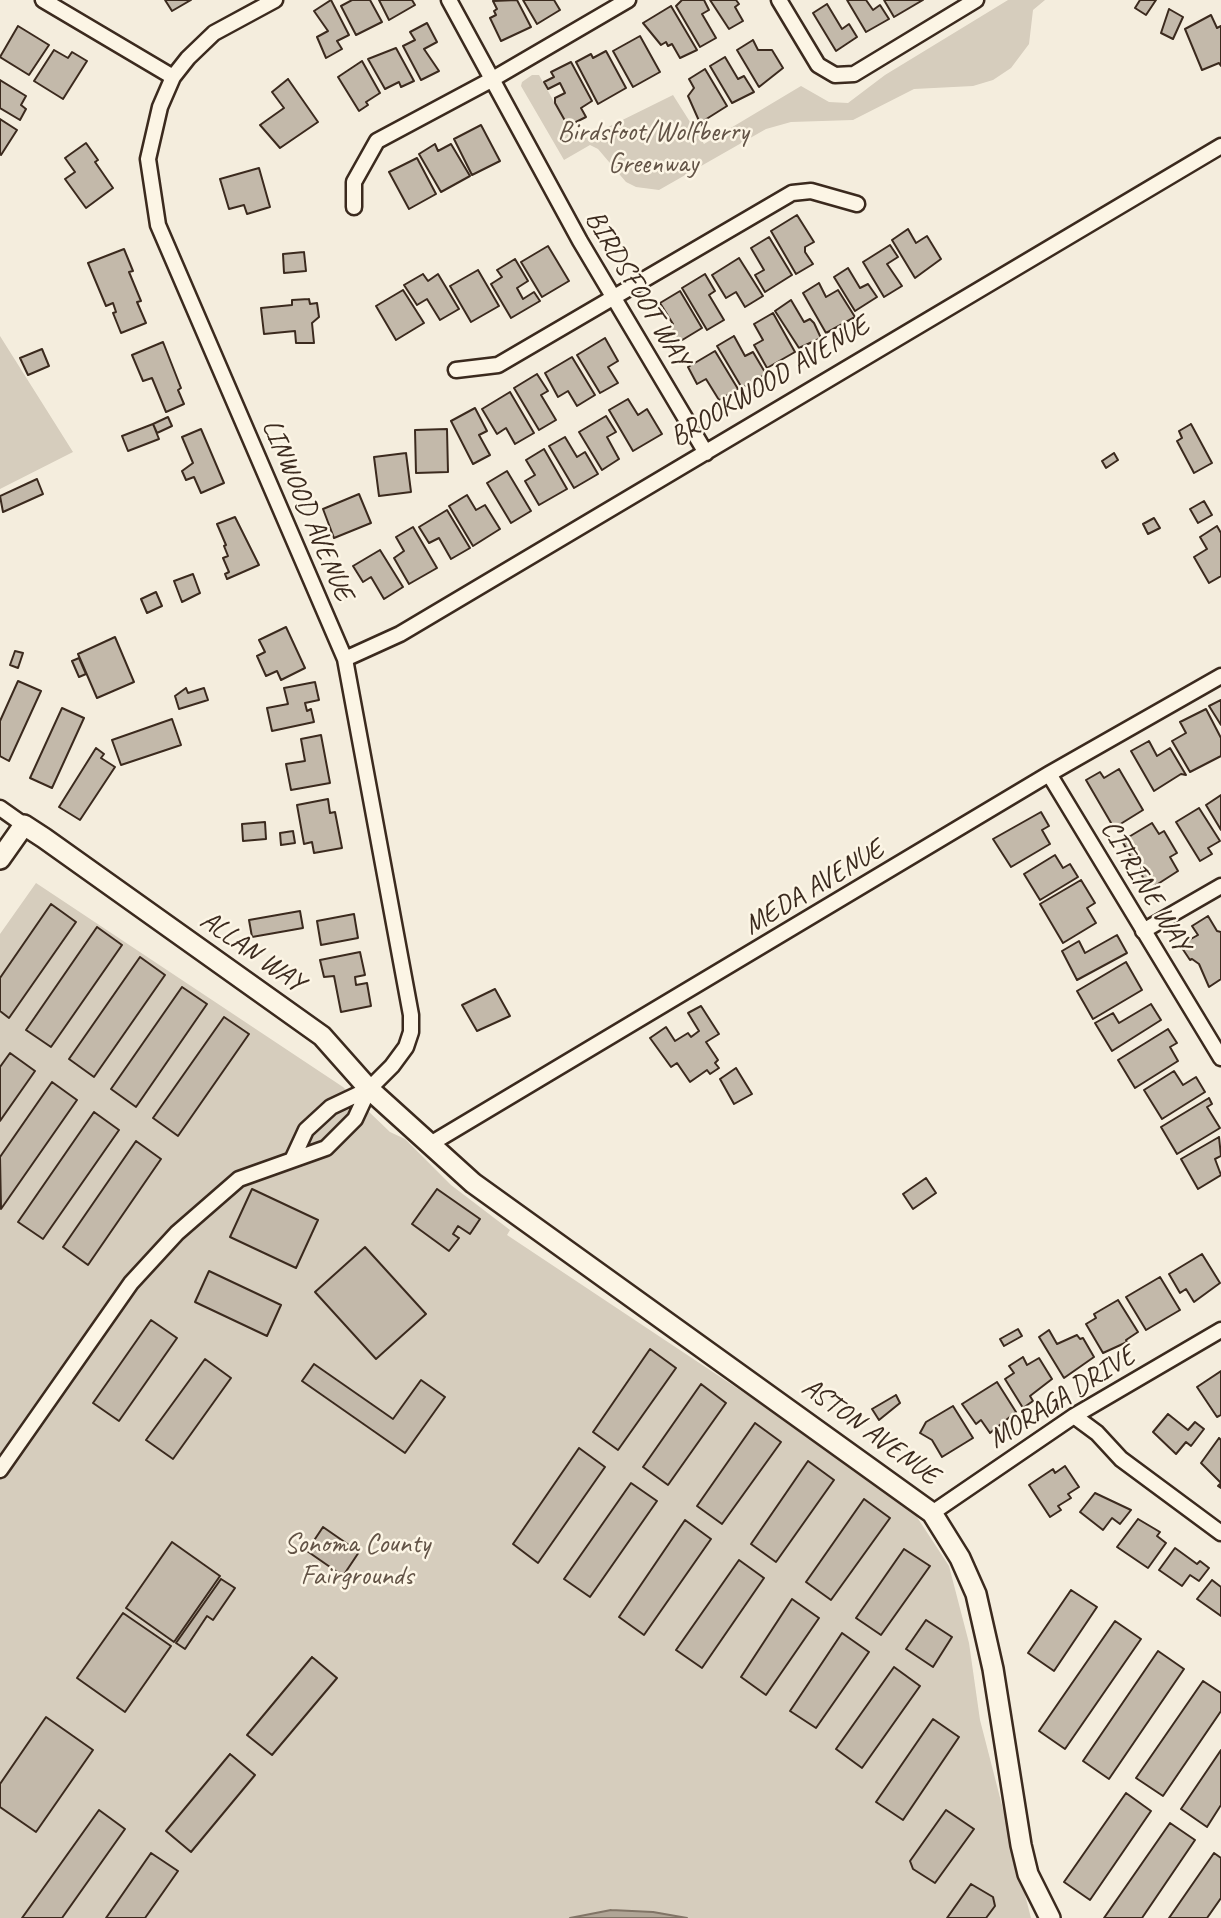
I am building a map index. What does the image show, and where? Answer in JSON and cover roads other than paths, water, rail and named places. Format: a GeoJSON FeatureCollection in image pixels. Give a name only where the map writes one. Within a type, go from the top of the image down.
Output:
{"type":"FeatureCollection","features":[{"type":"Feature","properties":{"kind":"street"},"geometry":{"type":"LineString","coordinates":[[43,0],[173,77]]}},
{"type":"Feature","properties":{"kind":"street","name":"LINWOOD AVENUE"},"geometry":{"type":"LineString","coordinates":[[275,0],[214,33],[173,77],[160,107],[148,159],[158,225],[345,659],[411,1015],[411,1032],[406,1047],[392,1066],[369,1088],[331,1107],[306,1130],[293,1158]]}},
{"type":"Feature","properties":{"kind":"street","name":"BIRDSFOOT WAY"},"geometry":{"type":"LineString","coordinates":[[449,0],[613,297],[706,453]]}},
{"type":"Feature","properties":{"kind":"street"},"geometry":{"type":"LineString","coordinates":[[354,207],[354,182],[377,141],[491,80],[628,0]]}},
{"type":"Feature","properties":{"kind":"street"},"geometry":{"type":"LineString","coordinates":[[779,0],[818,65],[835,75],[854,74],[976,0]]}},
{"type":"Feature","properties":{"kind":"street","name":"BROOKWOOD AVENUE"},"geometry":{"type":"LineString","coordinates":[[345,659],[400,634],[1221,146]]}},
{"type":"Feature","properties":{"kind":"street"},"geometry":{"type":"LineString","coordinates":[[456,370],[498,365],[792,193],[811,191],[857,204]]}},
{"type":"Feature","properties":{"kind":"street","name":"MEDA AVENUE"},"geometry":{"type":"LineString","coordinates":[[432,1143],[1049,774],[1221,676]]}},
{"type":"Feature","properties":{"kind":"street","name":"CITRINE WAY"},"geometry":{"type":"LineString","coordinates":[[1049,774],[1221,1058]]}},
{"type":"Feature","properties":{"kind":"street"},"geometry":{"type":"LineString","coordinates":[[0,808],[24,825],[0,859]]}},
{"type":"Feature","properties":{"kind":"street","name":"ALLAN WAY"},"geometry":{"type":"LineString","coordinates":[[24,825],[322,1036],[369,1088],[432,1143]]}},
{"type":"Feature","properties":{"kind":"street"},"geometry":{"type":"LineString","coordinates":[[1143,931],[1221,886]]}},
{"type":"Feature","properties":{"kind":"street","name":"LINWOOD AVENUE"},"geometry":{"type":"LineString","coordinates":[[0,1471],[131,1283],[177,1233],[239,1179],[326,1148],[355,1119],[369,1088]]}},
{"type":"Feature","properties":{"kind":"street","name":"ASTON AVENUE"},"geometry":{"type":"LineString","coordinates":[[432,1143],[472,1183],[932,1513],[960,1558],[976,1594],[993,1669],[1021,1845],[1028,1874],[1050,1918]]}},
{"type":"Feature","properties":{"kind":"street","name":"MORAGA DRIVE"},"geometry":{"type":"LineString","coordinates":[[932,1513],[1074,1416],[1221,1330]]}},
{"type":"Feature","properties":{"kind":"street"},"geometry":{"type":"LineString","coordinates":[[1074,1416],[1097,1433],[1121,1459],[1221,1533]]}},
{"type":"Feature","properties":{"kind":"park label","name":"Birdsfoot/Wolfberry Greenway"},"geometry":{"type":"Point","coordinates":[653,149]}},
{"type":"Feature","properties":{"kind":"park label","name":"Sonoma County Fairgrounds"},"geometry":{"type":"Point","coordinates":[357,1561]}}]}
